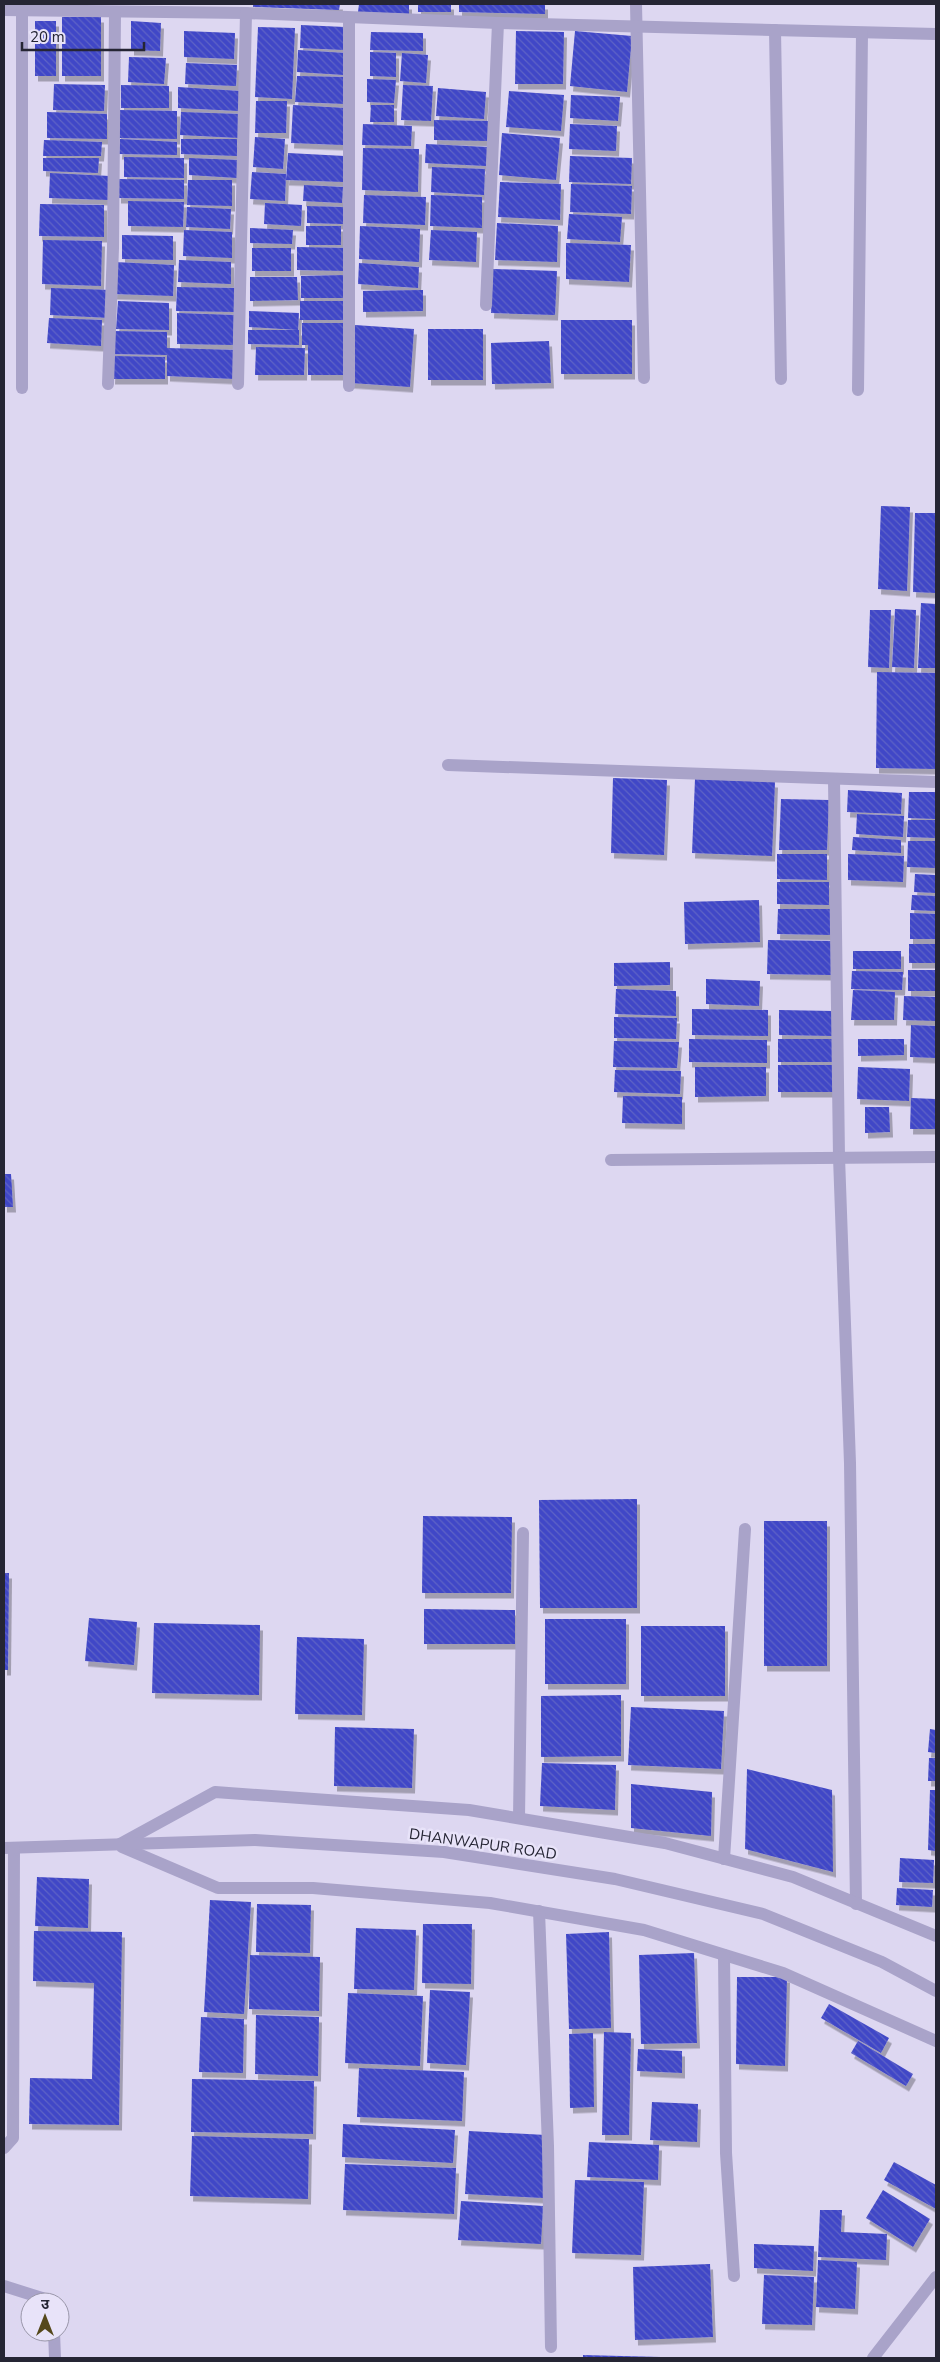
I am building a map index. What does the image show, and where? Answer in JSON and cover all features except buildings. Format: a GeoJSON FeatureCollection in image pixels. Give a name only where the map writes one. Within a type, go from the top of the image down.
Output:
{"type":"FeatureCollection","features":[{"type":"Feature","properties":{"kind":"street"},"geometry":{"type":"LineString","coordinates":[[636,4],[644,378]]}},
{"type":"Feature","properties":{"kind":"street"},"geometry":{"type":"LineString","coordinates":[[4,10],[246,13],[498,23],[936,34]]}},
{"type":"Feature","properties":{"kind":"street"},"geometry":{"type":"LineString","coordinates":[[22,11],[22,388]]}},
{"type":"Feature","properties":{"kind":"street"},"geometry":{"type":"LineString","coordinates":[[108,384],[114,248],[115,12]]}},
{"type":"Feature","properties":{"kind":"street"},"geometry":{"type":"LineString","coordinates":[[238,384],[246,13]]}},
{"type":"Feature","properties":{"kind":"street"},"geometry":{"type":"LineString","coordinates":[[350,18],[350,386]]}},
{"type":"Feature","properties":{"kind":"street"},"geometry":{"type":"LineString","coordinates":[[486,305],[498,23]]}},
{"type":"Feature","properties":{"kind":"street"},"geometry":{"type":"LineString","coordinates":[[775,30],[781,379]]}},
{"type":"Feature","properties":{"kind":"street"},"geometry":{"type":"LineString","coordinates":[[858,390],[862,33]]}},
{"type":"Feature","properties":{"kind":"street"},"geometry":{"type":"LineString","coordinates":[[448,765],[834,780],[936,782]]}},
{"type":"Feature","properties":{"kind":"street"},"geometry":{"type":"LineString","coordinates":[[834,780],[839,1157],[850,1463],[856,1904]]}},
{"type":"Feature","properties":{"kind":"street"},"geometry":{"type":"LineString","coordinates":[[611,1160],[839,1157],[936,1158]]}},
{"type":"Feature","properties":{"kind":"street"},"geometry":{"type":"LineString","coordinates":[[724,1859],[745,1529]]}},
{"type":"Feature","properties":{"kind":"street"},"geometry":{"type":"LineString","coordinates":[[519,1818],[523,1534]]}},
{"type":"Feature","properties":{"kind":"street"},"geometry":{"type":"LineString","coordinates":[[118,1845],[215,1792],[469,1810],[665,1843],[793,1877],[936,1936]]}},
{"type":"Feature","properties":{"kind":"street","name":"DHANWAPUR ROAD"},"geometry":{"type":"LineString","coordinates":[[9,1848],[255,1840],[444,1852],[616,1879],[763,1914],[882,1962],[936,1991]]}},
{"type":"Feature","properties":{"kind":"street"},"geometry":{"type":"LineString","coordinates":[[118,1845],[218,1888],[313,1888],[490,1903],[644,1930],[783,1973],[936,2041]]}},
{"type":"Feature","properties":{"kind":"street"},"geometry":{"type":"LineString","coordinates":[[4,2148],[13,2138],[9,1848]]}},
{"type":"Feature","properties":{"kind":"street"},"geometry":{"type":"LineString","coordinates":[[539,1911],[548,2146],[551,2347]]}},
{"type":"Feature","properties":{"kind":"street"},"geometry":{"type":"LineString","coordinates":[[724,1955],[726,2153],[734,2276]]}},
{"type":"Feature","properties":{"kind":"street"},"geometry":{"type":"LineString","coordinates":[[873,2358],[936,2278]]}},
{"type":"Feature","properties":{"kind":"street"},"geometry":{"type":"LineString","coordinates":[[4,2286],[23,2292]]}},
{"type":"Feature","properties":{"kind":"street"},"geometry":{"type":"LineString","coordinates":[[54,2342],[55,2358]]}}]}
